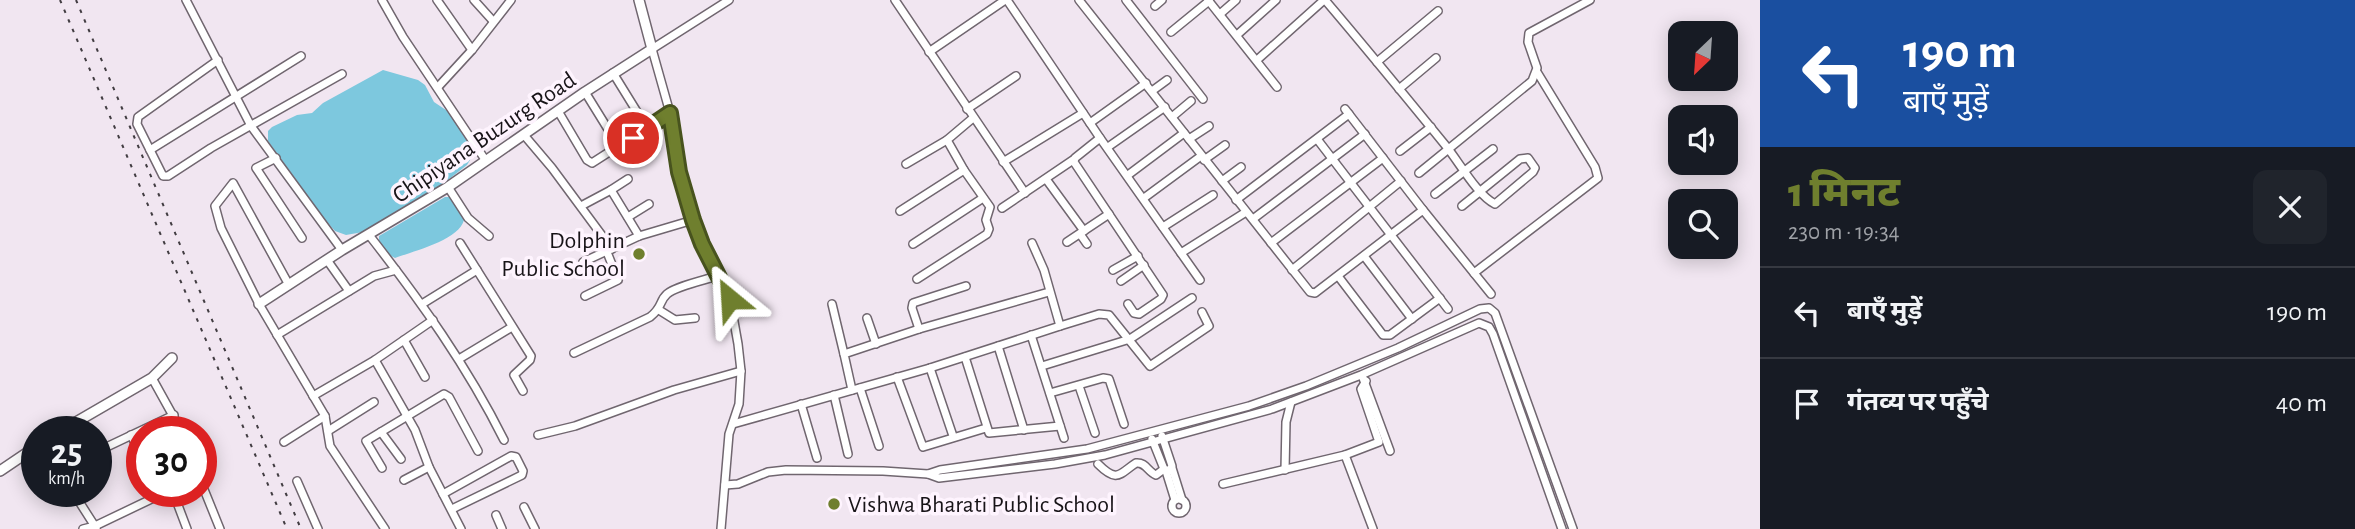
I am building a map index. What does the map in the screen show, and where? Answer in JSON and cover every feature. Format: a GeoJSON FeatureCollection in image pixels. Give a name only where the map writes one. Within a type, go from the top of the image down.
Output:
{"type":"FeatureCollection","features":[{"type":"Feature","properties":{"kind":"street"},"geometry":{"type":"LineString","coordinates":[[186,0],[251,125],[342,250]]}},
{"type":"Feature","properties":{"kind":"street"},"geometry":{"type":"LineString","coordinates":[[382,0],[403,37],[486,161]]}},
{"type":"Feature","properties":{"kind":"street"},"geometry":{"type":"LineString","coordinates":[[437,0],[472,50]]}},
{"type":"Feature","properties":{"kind":"street"},"geometry":{"type":"LineString","coordinates":[[474,0],[493,21]]}},
{"type":"Feature","properties":{"kind":"street"},"geometry":{"type":"LineString","coordinates":[[438,86],[472,50],[511,0]]}},
{"type":"Feature","properties":{"kind":"street"},"geometry":{"type":"LineString","coordinates":[[639,0],[670,113],[679,172],[693,220],[730,299],[741,371],[738,412],[729,434],[721,529]]}},
{"type":"Feature","properties":{"kind":"street","name":"Chipiyana Buzurg Road"},"geometry":{"type":"LineString","coordinates":[[259,304],[342,250],[449,187],[613,73],[729,0]]}},
{"type":"Feature","properties":{"kind":"street"},"geometry":{"type":"LineString","coordinates":[[895,0],[1025,193]]}},
{"type":"Feature","properties":{"kind":"street"},"geometry":{"type":"LineString","coordinates":[[929,52],[1006,0],[1200,280]]}},
{"type":"Feature","properties":{"kind":"street"},"geometry":{"type":"LineString","coordinates":[[1079,0],[1312,293],[1423,210]]}},
{"type":"Feature","properties":{"kind":"street"},"geometry":{"type":"LineString","coordinates":[[1126,0],[1203,99]]}},
{"type":"Feature","properties":{"kind":"street"},"geometry":{"type":"LineString","coordinates":[[1155,6],[1162,0]]}},
{"type":"Feature","properties":{"kind":"street"},"geometry":{"type":"LineString","coordinates":[[1171,32],[1209,0],[1277,87]]}},
{"type":"Feature","properties":{"kind":"street"},"geometry":{"type":"LineString","coordinates":[[1220,14],[1236,0]]}},
{"type":"Feature","properties":{"kind":"street"},"geometry":{"type":"LineString","coordinates":[[1237,35],[1276,0]]}},
{"type":"Feature","properties":{"kind":"street"},"geometry":{"type":"LineString","coordinates":[[1257,60],[1324,0],[1431,127],[1465,172],[1481,191],[1495,204],[1533,172],[1535,165],[1528,158],[1522,158],[1481,191],[1462,206]]}},
{"type":"Feature","properties":{"kind":"street"},"geometry":{"type":"LineString","coordinates":[[1474,273],[1598,178],[1595,167],[1537,72],[1528,42],[1529,33],[1590,0]]}},
{"type":"Feature","properties":{"kind":"street"},"geometry":{"type":"LineString","coordinates":[[1377,62],[1438,11]]}},
{"type":"Feature","properties":{"kind":"street"},"geometry":{"type":"LineString","coordinates":[[149,150],[301,56]]}},
{"type":"Feature","properties":{"kind":"street"},"geometry":{"type":"LineString","coordinates":[[1399,89],[1436,58]]}},
{"type":"Feature","properties":{"kind":"street"},"geometry":{"type":"LineString","coordinates":[[218,60],[139,114],[137,124],[161,174],[168,176],[342,74]]}},
{"type":"Feature","properties":{"kind":"street"},"geometry":{"type":"LineString","coordinates":[[1419,173],[1532,81],[1537,72]]}},
{"type":"Feature","properties":{"kind":"street"},"geometry":{"type":"LineString","coordinates":[[613,73],[647,128]]}},
{"type":"Feature","properties":{"kind":"street"},"geometry":{"type":"LineString","coordinates":[[967,109],[1016,76]]}},
{"type":"Feature","properties":{"kind":"street"},"geometry":{"type":"LineString","coordinates":[[1152,91],[1167,80]]}},
{"type":"Feature","properties":{"kind":"street"},"geometry":{"type":"LineString","coordinates":[[1090,123],[1146,83]]}},
{"type":"Feature","properties":{"kind":"street"},"geometry":{"type":"LineString","coordinates":[[585,92],[618,148]]}},
{"type":"Feature","properties":{"kind":"street"},"geometry":{"type":"LineString","coordinates":[[1172,117],[1191,102]]}},
{"type":"Feature","properties":{"kind":"street"},"geometry":{"type":"LineString","coordinates":[[1108,147],[1165,107]]}},
{"type":"Feature","properties":{"kind":"street"},"geometry":{"type":"LineString","coordinates":[[558,111],[589,162],[595,162],[670,113]]}},
{"type":"Feature","properties":{"kind":"street"},"geometry":{"type":"LineString","coordinates":[[1236,200],[1317,138],[1347,111],[1491,294]]}},
{"type":"Feature","properties":{"kind":"street"},"geometry":{"type":"LineString","coordinates":[[1003,162],[1083,113]]}},
{"type":"Feature","properties":{"kind":"street"},"geometry":{"type":"LineString","coordinates":[[906,164],[947,140],[973,118]]}},
{"type":"Feature","properties":{"kind":"street"},"geometry":{"type":"LineString","coordinates":[[1128,175],[1186,136],[1209,126]]}},
{"type":"Feature","properties":{"kind":"street"},"geometry":{"type":"LineString","coordinates":[[1400,151],[1431,127]]}},
{"type":"Feature","properties":{"kind":"street"},"geometry":{"type":"LineString","coordinates":[[1253,219],[1364,134]]}},
{"type":"Feature","properties":{"kind":"street"},"geometry":{"type":"LineString","coordinates":[[524,135],[581,206],[610,251],[618,280],[584,296]]}},
{"type":"Feature","properties":{"kind":"street"},"geometry":{"type":"LineString","coordinates":[[1002,208],[1073,160],[1100,138]]}},
{"type":"Feature","properties":{"kind":"street"},"geometry":{"type":"LineString","coordinates":[[1317,138],[1448,309]]}},
{"type":"Feature","properties":{"kind":"street"},"geometry":{"type":"LineString","coordinates":[[917,279],[989,231],[986,220],[990,209],[947,140]]}},
{"type":"Feature","properties":{"kind":"street"},"geometry":{"type":"LineString","coordinates":[[1144,198],[1225,145]]}},
{"type":"Feature","properties":{"kind":"street"},"geometry":{"type":"LineString","coordinates":[[1435,194],[1493,149]]}},
{"type":"Feature","properties":{"kind":"street"},"geometry":{"type":"LineString","coordinates":[[276,158],[256,168],[302,238]]}},
{"type":"Feature","properties":{"kind":"street"},"geometry":{"type":"LineString","coordinates":[[1271,243],[1383,158]]}},
{"type":"Feature","properties":{"kind":"street"},"geometry":{"type":"LineString","coordinates":[[1073,160],[1162,292],[1163,297],[1137,315],[1128,304]]}},
{"type":"Feature","properties":{"kind":"street"},"geometry":{"type":"LineString","coordinates":[[1222,181],[1241,167]]}},
{"type":"Feature","properties":{"kind":"street"},"geometry":{"type":"LineString","coordinates":[[900,211],[964,170]]}},
{"type":"Feature","properties":{"kind":"street"},"geometry":{"type":"LineString","coordinates":[[581,206],[628,179]]}},
{"type":"Feature","properties":{"kind":"street"},"geometry":{"type":"LineString","coordinates":[[1046,179],[1082,232],[1087,244]]}},
{"type":"Feature","properties":{"kind":"street"},"geometry":{"type":"LineString","coordinates":[[1292,270],[1401,181]]}},
{"type":"Feature","properties":{"kind":"street"},"geometry":{"type":"LineString","coordinates":[[289,285],[233,183],[216,202],[222,228],[259,304],[325,416],[330,446],[385,529]]}},
{"type":"Feature","properties":{"kind":"street"},"geometry":{"type":"LineString","coordinates":[[449,187],[468,218],[489,236]]}},
{"type":"Feature","properties":{"kind":"street"},"geometry":{"type":"LineString","coordinates":[[611,190],[639,236]]}},
{"type":"Feature","properties":{"kind":"street"},"geometry":{"type":"LineString","coordinates":[[1163,227],[1213,195]]}},
{"type":"Feature","properties":{"kind":"street"},"geometry":{"type":"LineString","coordinates":[[913,244],[983,198]]}},
{"type":"Feature","properties":{"kind":"street"},"geometry":{"type":"LineString","coordinates":[[628,216],[649,204]]}},
{"type":"Feature","properties":{"kind":"street"},"geometry":{"type":"LineString","coordinates":[[1181,253],[1246,212]]}},
{"type":"Feature","properties":{"kind":"street"},"geometry":{"type":"LineString","coordinates":[[1068,242],[1109,214]]}},
{"type":"Feature","properties":{"kind":"street"},"geometry":{"type":"LineString","coordinates":[[583,262],[639,236],[693,220]]}},
{"type":"Feature","properties":{"kind":"street"},"geometry":{"type":"LineString","coordinates":[[369,235],[422,304],[459,359],[504,440]]}},
{"type":"Feature","properties":{"kind":"street"},"geometry":{"type":"LineString","coordinates":[[460,243],[531,358],[514,374],[523,391]]}},
{"type":"Feature","properties":{"kind":"street"},"geometry":{"type":"LineString","coordinates":[[1032,243],[1044,270],[1060,326]]}},
{"type":"Feature","properties":{"kind":"street"},"geometry":{"type":"LineString","coordinates":[[1113,270],[1138,256]]}},
{"type":"Feature","properties":{"kind":"street"},"geometry":{"type":"LineString","coordinates":[[1364,256],[1412,319]]}},
{"type":"Feature","properties":{"kind":"street"},"geometry":{"type":"LineString","coordinates":[[327,260],[349,291]]}},
{"type":"Feature","properties":{"kind":"street"},"geometry":{"type":"LineString","coordinates":[[1121,281],[1144,265]]}},
{"type":"Feature","properties":{"kind":"street"},"geometry":{"type":"LineString","coordinates":[[277,335],[379,274],[396,270]]}},
{"type":"Feature","properties":{"kind":"street"},"geometry":{"type":"LineString","coordinates":[[422,304],[477,270]]}},
{"type":"Feature","properties":{"kind":"street"},"geometry":{"type":"LineString","coordinates":[[574,354],[650,317],[659,310],[667,294],[718,275]]}},
{"type":"Feature","properties":{"kind":"street"},"geometry":{"type":"LineString","coordinates":[[1338,276],[1383,335],[1390,335],[1440,298]]}},
{"type":"Feature","properties":{"kind":"street"},"geometry":{"type":"LineString","coordinates":[[919,329],[911,306],[913,303],[966,286]]}},
{"type":"Feature","properties":{"kind":"street"},"geometry":{"type":"LineString","coordinates":[[844,354],[919,329],[1049,292]]}},
{"type":"Feature","properties":{"kind":"street"},"geometry":{"type":"LineString","coordinates":[[1042,366],[1130,339],[1192,298]]}},
{"type":"Feature","properties":{"kind":"street"},"geometry":{"type":"LineString","coordinates":[[832,304],[844,354],[879,446]]}},
{"type":"Feature","properties":{"kind":"street"},"geometry":{"type":"LineString","coordinates":[[928,474],[1087,449],[1270,400],[1489,308],[1495,313],[1573,529]]}},
{"type":"Feature","properties":{"kind":"street"},"geometry":{"type":"LineString","coordinates":[[659,310],[675,320],[695,318]]}},
{"type":"Feature","properties":{"kind":"street"},"geometry":{"type":"LineString","coordinates":[[733,424],[930,368],[1104,313],[1109,315],[1130,339],[1150,366],[1209,326],[1202,312]]}},
{"type":"Feature","properties":{"kind":"street"},"geometry":{"type":"LineString","coordinates":[[867,318],[876,344]]}},
{"type":"Feature","properties":{"kind":"street"},"geometry":{"type":"LineString","coordinates":[[313,396],[374,360],[433,320]]}},
{"type":"Feature","properties":{"kind":"street"},"geometry":{"type":"LineString","coordinates":[[1458,320],[1464,328]]}},
{"type":"Feature","properties":{"kind":"street"},"geometry":{"type":"LineString","coordinates":[[725,485],[738,484],[768,472],[786,470],[883,471],[928,474],[939,478],[1105,455],[1272,409],[1363,378],[1464,328],[1484,324],[1493,334],[1562,529]]}},
{"type":"Feature","properties":{"kind":"street"},"geometry":{"type":"LineString","coordinates":[[459,359],[512,327]]}},
{"type":"Feature","properties":{"kind":"street"},"geometry":{"type":"LineString","coordinates":[[1031,335],[1064,438]]}},
{"type":"Feature","properties":{"kind":"street"},"geometry":{"type":"LineString","coordinates":[[404,340],[425,377]]}},
{"type":"Feature","properties":{"kind":"street"},"geometry":{"type":"LineString","coordinates":[[998,346],[1024,430]]}},
{"type":"Feature","properties":{"kind":"street"},"geometry":{"type":"LineString","coordinates":[[965,357],[989,433],[1059,426]]}},
{"type":"Feature","properties":{"kind":"street"},"geometry":{"type":"LineString","coordinates":[[87,416],[152,378],[172,358]]}},
{"type":"Feature","properties":{"kind":"street"},"geometry":{"type":"LineString","coordinates":[[374,360],[408,417],[429,467],[461,529]]}},
{"type":"Feature","properties":{"kind":"street"},"geometry":{"type":"LineString","coordinates":[[1357,365],[1390,451]]}},
{"type":"Feature","properties":{"kind":"street"},"geometry":{"type":"LineString","coordinates":[[930,368],[953,436]]}},
{"type":"Feature","properties":{"kind":"street"},"geometry":{"type":"LineString","coordinates":[[538,435],[575,426],[674,390],[741,371]]}},
{"type":"Feature","properties":{"kind":"street"},"geometry":{"type":"LineString","coordinates":[[897,377],[921,444],[927,447],[953,436],[986,428]]}},
{"type":"Feature","properties":{"kind":"street"},"geometry":{"type":"LineString","coordinates":[[152,378],[174,415]]}},
{"type":"Feature","properties":{"kind":"street"},"geometry":{"type":"LineString","coordinates":[[1050,393],[1103,378],[1109,379],[1124,424]]}},
{"type":"Feature","properties":{"kind":"street"},"geometry":{"type":"LineString","coordinates":[[1223,484],[1345,455],[1379,442],[1361,389],[1363,378]]}},
{"type":"Feature","properties":{"kind":"street"},"geometry":{"type":"LineString","coordinates":[[1079,386],[1095,433]]}},
{"type":"Feature","properties":{"kind":"street"},"geometry":{"type":"LineString","coordinates":[[834,394],[848,454]]}},
{"type":"Feature","properties":{"kind":"street"},"geometry":{"type":"LineString","coordinates":[[382,468],[366,442],[442,395],[448,395],[478,451]]}},
{"type":"Feature","properties":{"kind":"street"},"geometry":{"type":"LineString","coordinates":[[1270,400],[1272,409]]}},
{"type":"Feature","properties":{"kind":"street"},"geometry":{"type":"LineString","coordinates":[[328,431],[374,402]]}},
{"type":"Feature","properties":{"kind":"street"},"geometry":{"type":"LineString","coordinates":[[1285,470],[1286,422],[1291,402]]}},
{"type":"Feature","properties":{"kind":"street"},"geometry":{"type":"LineString","coordinates":[[801,404],[817,458]]}},
{"type":"Feature","properties":{"kind":"street"},"geometry":{"type":"LineString","coordinates":[[284,442],[325,416]]}},
{"type":"Feature","properties":{"kind":"street"},"geometry":{"type":"LineString","coordinates":[[1159,428],[1167,470]]}},
{"type":"Feature","properties":{"kind":"street"},"geometry":{"type":"LineString","coordinates":[[1149,431],[1179,500]]}},
{"type":"Feature","properties":{"kind":"street"},"geometry":{"type":"LineString","coordinates":[[381,432],[401,459]]}},
{"type":"Feature","properties":{"kind":"street"},"geometry":{"type":"LineString","coordinates":[[1345,455],[1373,529]]}},
{"type":"Feature","properties":{"kind":"street"},"geometry":{"type":"LineString","coordinates":[[443,494],[511,456],[516,457],[523,474],[452,509]]}},
{"type":"Feature","properties":{"kind":"street"},"geometry":{"type":"LineString","coordinates":[[0,471],[21,457]]}},
{"type":"Feature","properties":{"kind":"street"},"geometry":{"type":"LineString","coordinates":[[1538,463],[1548,460]]}},
{"type":"Feature","properties":{"kind":"street"},"geometry":{"type":"LineString","coordinates":[[1098,464],[1119,476],[1124,475],[1136,463],[1145,465],[1156,475],[1167,470]]}},
{"type":"Feature","properties":{"kind":"street"},"geometry":{"type":"LineString","coordinates":[[404,480],[429,467]]}},
{"type":"Feature","properties":{"kind":"street"},"geometry":{"type":"LineString","coordinates":[[297,481],[318,529]]}},
{"type":"Feature","properties":{"kind":"street"},"geometry":{"type":"LineString","coordinates":[[83,507],[96,528]]}},
{"type":"Feature","properties":{"kind":"street"},"geometry":{"type":"LineString","coordinates":[[83,529],[96,528],[137,507]]}},
{"type":"Feature","properties":{"kind":"street"},"geometry":{"type":"LineString","coordinates":[[179,507],[187,529]]}},
{"type":"Feature","properties":{"kind":"street"},"geometry":{"type":"LineString","coordinates":[[211,507],[220,529]]}},
{"type":"Feature","properties":{"kind":"street"},"geometry":{"type":"LineString","coordinates":[[524,507],[535,529]]}},
{"type":"Feature","properties":{"kind":"street"},"geometry":{"type":"LineString","coordinates":[[496,515],[502,529]]}},
{"type":"Feature","properties":{"kind":"water"},"geometry":{"type":"Polygon","coordinates":[[[383,70],[418,80],[425,85],[434,102],[449,112],[471,144],[473,155],[467,165],[435,190],[382,223],[363,232],[346,235],[335,231],[326,221],[268,141],[268,131],[297,115],[312,113],[323,103],[383,70]]]}},
{"type":"Feature","properties":{"kind":"water"},"geometry":{"type":"Polygon","coordinates":[[[445,197],[450,197],[464,220],[460,227],[445,239],[424,248],[395,258],[389,255],[379,241],[379,236],[445,197]]]}},
{"type":"Feature","properties":{"kind":"railway"},"geometry":{"type":"LineString","coordinates":[[60,0],[287,529]]}},
{"type":"Feature","properties":{"kind":"railway"},"geometry":{"type":"LineString","coordinates":[[76,0],[301,529]]}},
{"type":"Feature","properties":{"kind":"place","name":"Dolphin Public School"},"geometry":{"type":"Point","coordinates":[639,254]}},
{"type":"Feature","properties":{"kind":"place","name":"Vishwa Bharati Public School"},"geometry":{"type":"Point","coordinates":[834,504]}},
{"type":"Feature","properties":{"kind":"route"},"geometry":{"type":"LineString","coordinates":[[633,138],[670,113],[679,172],[693,220],[730,299]]}}]}
